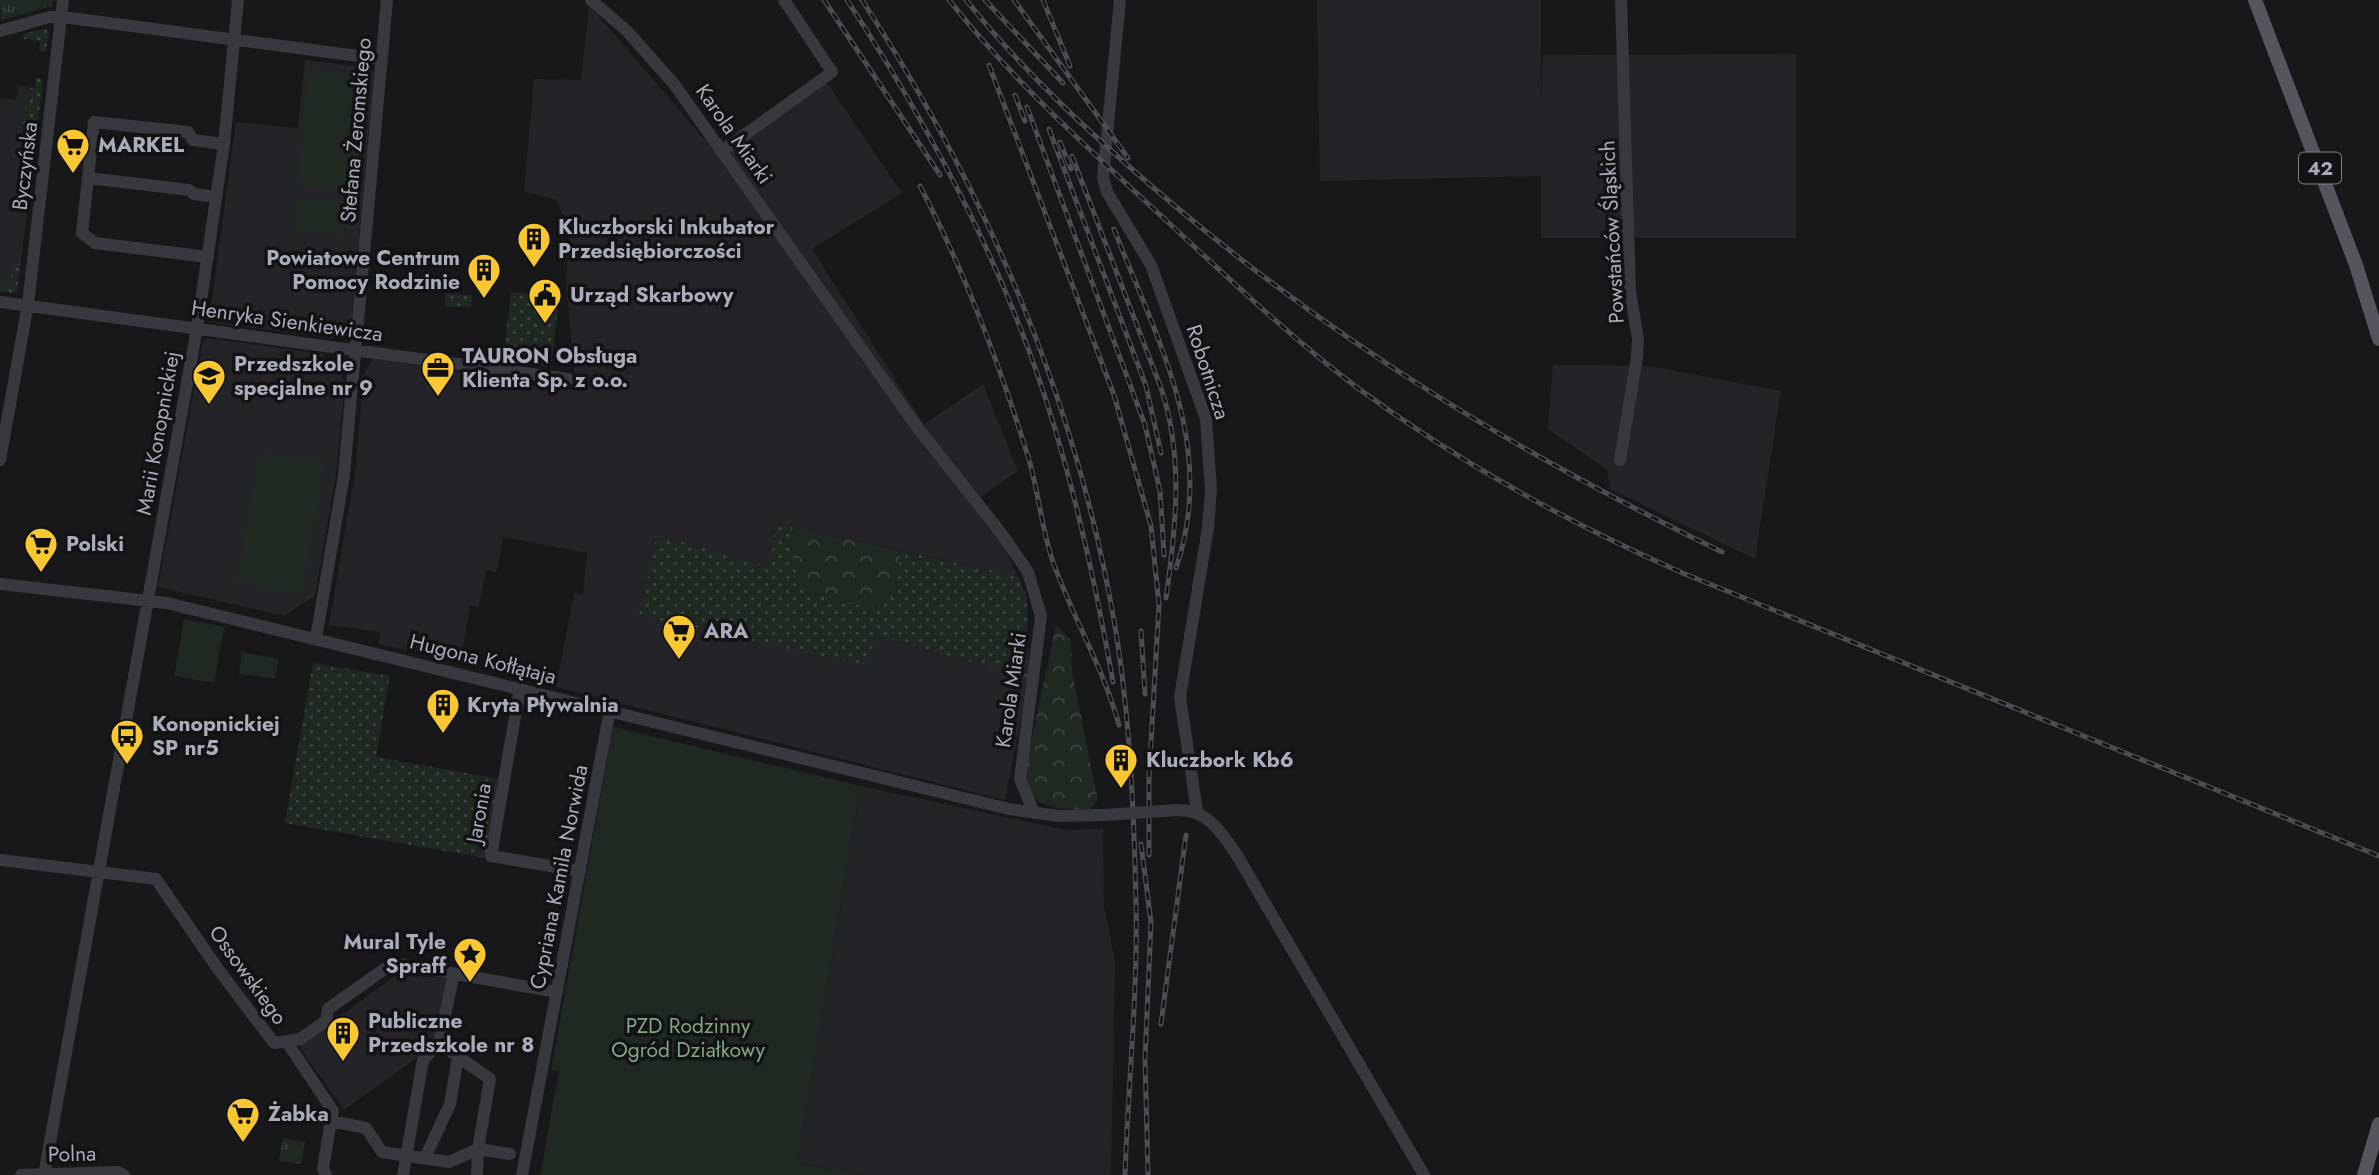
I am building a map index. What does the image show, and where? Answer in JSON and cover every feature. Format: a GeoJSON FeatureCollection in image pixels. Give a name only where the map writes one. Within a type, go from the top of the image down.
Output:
{"type":"FeatureCollection","features":[{"type":"Feature","properties":{"kind":"main road","name":"42"},"geometry":{"type":"LineString","coordinates":[[2255,0],[2352,252],[2379,339]]}},
{"type":"Feature","properties":{"kind":"main road"},"geometry":{"type":"LineString","coordinates":[[2364,1175],[2379,1124]]}},
{"type":"Feature","properties":{"kind":"street","name":"Byczyńska"},"geometry":{"type":"LineString","coordinates":[[0,460],[28,304],[62,0]]}},
{"type":"Feature","properties":{"kind":"street","name":"Marii Konopnickiej"},"geometry":{"type":"LineString","coordinates":[[100,870],[197,328],[224,144],[238,0]]}},
{"type":"Feature","properties":{"kind":"street","name":"Stefana Żeromskiego"},"geometry":{"type":"LineString","coordinates":[[316,638],[344,475],[387,0]]}},
{"type":"Feature","properties":{"kind":"street","name":"Karola Miarki"},"geometry":{"type":"LineString","coordinates":[[591,0],[627,31],[674,84],[917,427],[1001,533],[1028,572],[1037,594],[1041,627],[1020,779],[1034,813]]}},
{"type":"Feature","properties":{"kind":"street"},"geometry":{"type":"LineString","coordinates":[[722,151],[831,72],[784,0]]}},
{"type":"Feature","properties":{"kind":"street","name":"Robotnicza"},"geometry":{"type":"LineString","coordinates":[[1120,0],[1103,177],[1107,192],[1151,265],[1197,388],[1206,419],[1211,454],[1208,528],[1180,697],[1197,811]]}},
{"type":"Feature","properties":{"kind":"street","name":"Powstańców Śląskich"},"geometry":{"type":"LineString","coordinates":[[1620,460],[1634,385],[1638,339],[1630,291],[1621,0]]}},
{"type":"Feature","properties":{"kind":"street"},"geometry":{"type":"LineString","coordinates":[[0,31],[50,17],[382,59]]}},
{"type":"Feature","properties":{"kind":"street"},"geometry":{"type":"LineString","coordinates":[[208,257],[95,243],[82,233],[94,122],[188,132],[193,139],[224,144]]}},
{"type":"Feature","properties":{"kind":"street"},"geometry":{"type":"LineString","coordinates":[[88,178],[188,190],[194,194],[216,197]]}},
{"type":"Feature","properties":{"kind":"street","name":"Henryka Sienkiewicza"},"geometry":{"type":"LineString","coordinates":[[0,302],[568,379]]}},
{"type":"Feature","properties":{"kind":"street","name":"Hugona Kołłątaja"},"geometry":{"type":"LineString","coordinates":[[0,584],[148,600],[316,638],[1034,813]]}},
{"type":"Feature","properties":{"kind":"street","name":"Jaronia"},"geometry":{"type":"LineString","coordinates":[[520,688],[491,856],[580,871]]}},
{"type":"Feature","properties":{"kind":"street","name":"Cypriana Kamila Norwida"},"geometry":{"type":"LineString","coordinates":[[522,1175],[610,710]]}},
{"type":"Feature","properties":{"kind":"street"},"geometry":{"type":"LineString","coordinates":[[1034,813],[1069,817],[1177,810],[1197,811],[1212,821],[1235,852],[1424,1175]]}},
{"type":"Feature","properties":{"kind":"street"},"geometry":{"type":"LineString","coordinates":[[0,860],[100,870],[44,1174]]}},
{"type":"Feature","properties":{"kind":"street","name":"Ossowskiego"},"geometry":{"type":"LineString","coordinates":[[100,870],[154,877],[274,1043],[300,1039],[326,1021],[328,1009],[393,963],[557,992]]}},
{"type":"Feature","properties":{"kind":"street"},"geometry":{"type":"LineString","coordinates":[[402,1175],[423,1060],[439,1043],[454,973]]}},
{"type":"Feature","properties":{"kind":"street"},"geometry":{"type":"LineString","coordinates":[[286,1041],[333,1111],[323,1168],[327,1175]]}},
{"type":"Feature","properties":{"kind":"street"},"geometry":{"type":"LineString","coordinates":[[439,1043],[491,1079],[478,1149],[477,1175]]}},
{"type":"Feature","properties":{"kind":"street"},"geometry":{"type":"LineString","coordinates":[[425,1158],[450,1104],[458,1057]]}},
{"type":"Feature","properties":{"kind":"street"},"geometry":{"type":"LineString","coordinates":[[331,1121],[366,1128],[382,1152],[449,1162],[478,1149],[510,1154]]}},
{"type":"Feature","properties":{"kind":"street","name":"Polna"},"geometry":{"type":"LineString","coordinates":[[21,1175],[124,1175]]}},
{"type":"Feature","properties":{"kind":"shaded area"},"geometry":{"type":"Polygon","coordinates":[[[1317,0],[1541,0],[1541,102],[1543,55],[1796,54],[1796,238],[1541,238],[1541,176],[1320,181],[1317,0]]]}},
{"type":"Feature","properties":{"kind":"shaded area"},"geometry":{"type":"Polygon","coordinates":[[[589,5],[717,154],[826,81],[902,193],[812,249],[924,424],[983,384],[1018,471],[980,497],[1018,576],[777,524],[766,566],[657,535],[867,666],[874,635],[1029,678],[1005,800],[556,687],[574,593],[583,594],[587,553],[503,537],[497,572],[486,570],[479,607],[470,605],[461,662],[379,644],[380,632],[329,625],[356,467],[363,376],[373,358],[572,390],[574,373],[566,283],[570,230],[556,200],[524,191],[534,79],[581,80],[589,5]]]}},
{"type":"Feature","properties":{"kind":"shaded area"},"geometry":{"type":"Polygon","coordinates":[[[305,60],[371,68],[374,73],[350,338],[345,340],[209,322],[236,122],[298,128],[305,60]]]}},
{"type":"Feature","properties":{"kind":"shaded area"},"geometry":{"type":"Polygon","coordinates":[[[18,86],[42,89],[17,293],[0,292],[0,98],[16,100],[18,86]]]}},
{"type":"Feature","properties":{"kind":"shaded area"},"geometry":{"type":"Polygon","coordinates":[[[207,338],[322,354],[345,382],[336,474],[315,596],[284,616],[158,587],[203,341],[207,338]]]}},
{"type":"Feature","properties":{"kind":"shaded area"},"geometry":{"type":"Polygon","coordinates":[[[1553,365],[1650,366],[1781,391],[1755,559],[1610,489],[1607,470],[1548,429],[1553,365]]]}},
{"type":"Feature","properties":{"kind":"shaded area"},"geometry":{"type":"Polygon","coordinates":[[[861,786],[1066,830],[1103,829],[1104,905],[1115,960],[1111,1175],[863,1175],[798,1163],[861,786]]]}},
{"type":"Feature","properties":{"kind":"shaded area"},"geometry":{"type":"Polygon","coordinates":[[[399,973],[447,979],[434,1040],[421,1055],[344,1110],[299,1046],[399,973]]]}},
{"type":"Feature","properties":{"kind":"green space"},"geometry":{"type":"Polygon","coordinates":[[[0,0],[53,0],[52,6],[1,20],[0,0]]]}},
{"type":"Feature","properties":{"kind":"green space"},"geometry":{"type":"Polygon","coordinates":[[[46,28],[49,32],[46,52],[39,51],[40,41],[24,39],[23,34],[46,28]]]}},
{"type":"Feature","properties":{"kind":"green space"},"geometry":{"type":"Polygon","coordinates":[[[309,68],[367,74],[355,192],[296,186],[309,68]]]}},
{"type":"Feature","properties":{"kind":"green space"},"geometry":{"type":"Polygon","coordinates":[[[36,78],[43,79],[37,127],[23,125],[28,88],[34,88],[36,78]]]}},
{"type":"Feature","properties":{"kind":"green space"},"geometry":{"type":"Polygon","coordinates":[[[296,197],[348,202],[345,236],[292,231],[296,197]]]}},
{"type":"Feature","properties":{"kind":"green space"},"geometry":{"type":"Polygon","coordinates":[[[13,260],[21,261],[17,293],[0,292],[0,286],[10,286],[13,260]]]}},
{"type":"Feature","properties":{"kind":"green space"},"geometry":{"type":"Polygon","coordinates":[[[511,292],[559,297],[551,367],[503,362],[511,292]]]}},
{"type":"Feature","properties":{"kind":"green space"},"geometry":{"type":"Polygon","coordinates":[[[445,293],[472,295],[471,307],[446,307],[445,293]]]}},
{"type":"Feature","properties":{"kind":"green space"},"geometry":{"type":"Polygon","coordinates":[[[259,451],[325,462],[302,595],[236,583],[259,451]]]}},
{"type":"Feature","properties":{"kind":"green space"},"geometry":{"type":"Polygon","coordinates":[[[777,523],[791,527],[791,550],[815,594],[871,607],[894,590],[901,551],[1018,576],[1027,598],[1029,678],[875,635],[868,666],[639,616],[657,535],[766,566],[777,523]]]}},
{"type":"Feature","properties":{"kind":"green space"},"geometry":{"type":"Polygon","coordinates":[[[791,527],[901,551],[894,590],[871,607],[819,595],[808,588],[800,578],[792,548],[791,527]]]}},
{"type":"Feature","properties":{"kind":"green space"},"geometry":{"type":"Polygon","coordinates":[[[184,619],[224,627],[214,683],[174,676],[184,619]]]}},
{"type":"Feature","properties":{"kind":"green space"},"geometry":{"type":"Polygon","coordinates":[[[1056,625],[1071,640],[1072,672],[1098,801],[1089,810],[1047,805],[1033,796],[1027,787],[1026,767],[1056,625]]]}},
{"type":"Feature","properties":{"kind":"green space"},"geometry":{"type":"Polygon","coordinates":[[[242,652],[279,659],[275,679],[239,674],[242,652]]]}},
{"type":"Feature","properties":{"kind":"green space"},"geometry":{"type":"Polygon","coordinates":[[[313,663],[390,676],[376,757],[500,779],[486,858],[285,823],[313,663]]]}},
{"type":"Feature","properties":{"kind":"green space","name":"PZD Rodzinny Ogród Działkowy"},"geometry":{"type":"Polygon","coordinates":[[[613,727],[861,786],[798,1163],[863,1175],[540,1175],[559,1071],[551,1070],[613,727]]]}},
{"type":"Feature","properties":{"kind":"green space"},"geometry":{"type":"Polygon","coordinates":[[[283,1138],[305,1142],[301,1164],[279,1161],[283,1138]]]}},
{"type":"Feature","properties":{"kind":"railway"},"geometry":{"type":"LineString","coordinates":[[824,0],[940,175]]}},
{"type":"Feature","properties":{"kind":"railway"},"geometry":{"type":"LineString","coordinates":[[847,0],[939,153],[1016,317],[1055,429],[1072,492],[1095,586],[1113,682]]}},
{"type":"Feature","properties":{"kind":"railway"},"geometry":{"type":"LineString","coordinates":[[862,0],[949,147],[1021,300],[1077,459],[1098,542],[1120,660],[1128,729],[1134,834],[1136,971],[1125,1175]]}},
{"type":"Feature","properties":{"kind":"railway"},"geometry":{"type":"LineString","coordinates":[[949,0],[1048,110],[1278,323],[1355,386],[1474,465],[1556,512],[1685,574],[2379,856]]}},
{"type":"Feature","properties":{"kind":"railway"},"geometry":{"type":"LineString","coordinates":[[966,0],[1037,80],[1115,154],[1234,254],[1300,304],[1367,350],[1504,436],[1647,515],[1722,552]]}},
{"type":"Feature","properties":{"kind":"railway"},"geometry":{"type":"LineString","coordinates":[[985,0],[1063,83]]}},
{"type":"Feature","properties":{"kind":"railway"},"geometry":{"type":"LineString","coordinates":[[1014,0],[1128,158]]}},
{"type":"Feature","properties":{"kind":"railway"},"geometry":{"type":"LineString","coordinates":[[1043,0],[1070,66]]}},
{"type":"Feature","properties":{"kind":"railway"},"geometry":{"type":"LineString","coordinates":[[989,65],[1114,395],[1151,526],[1159,605],[1149,777]]}},
{"type":"Feature","properties":{"kind":"railway"},"geometry":{"type":"LineString","coordinates":[[1015,95],[1025,121]]}},
{"type":"Feature","properties":{"kind":"railway"},"geometry":{"type":"LineString","coordinates":[[1027,107],[1145,425],[1160,491],[1164,555]]}},
{"type":"Feature","properties":{"kind":"railway"},"geometry":{"type":"LineString","coordinates":[[1049,129],[1146,386],[1161,453]]}},
{"type":"Feature","properties":{"kind":"railway"},"geometry":{"type":"LineString","coordinates":[[1060,142],[1071,169]]}},
{"type":"Feature","properties":{"kind":"railway"},"geometry":{"type":"LineString","coordinates":[[1072,156],[1161,388],[1168,414],[1173,440],[1176,492],[1166,598]]}},
{"type":"Feature","properties":{"kind":"railway"},"geometry":{"type":"LineString","coordinates":[[920,186],[953,253],[995,357],[1030,463],[1053,562],[1105,683],[1119,725]]}},
{"type":"Feature","properties":{"kind":"railway"},"geometry":{"type":"LineString","coordinates":[[1114,229],[1164,353],[1186,437],[1190,480],[1187,523],[1176,568]]}},
{"type":"Feature","properties":{"kind":"railway"},"geometry":{"type":"LineString","coordinates":[[1141,631],[1145,694]]}},
{"type":"Feature","properties":{"kind":"railway"},"geometry":{"type":"LineString","coordinates":[[1149,768],[1149,855]]}},
{"type":"Feature","properties":{"kind":"railway"},"geometry":{"type":"LineString","coordinates":[[1161,1024],[1186,835]]}},
{"type":"Feature","properties":{"kind":"railway"},"geometry":{"type":"LineString","coordinates":[[1141,844],[1151,922],[1145,1059],[1148,1175]]}},
{"type":"Feature","properties":{"kind":"place","name":"MARKEL"},"geometry":{"type":"Point","coordinates":[73,175]}},
{"type":"Feature","properties":{"kind":"place","name":"Kluczborski Inkubator Przedsiębiorczości"},"geometry":{"type":"Point","coordinates":[534,269]}},
{"type":"Feature","properties":{"kind":"place","name":"Powiatowe Centrum Pomocy Rodzinie"},"geometry":{"type":"Point","coordinates":[484,300]}},
{"type":"Feature","properties":{"kind":"place","name":"Urząd Skarbowy"},"geometry":{"type":"Point","coordinates":[545,325]}},
{"type":"Feature","properties":{"kind":"place","name":"TAURON Obsługa Klienta Sp. z o.o."},"geometry":{"type":"Point","coordinates":[438,398]}},
{"type":"Feature","properties":{"kind":"place","name":"Przedszkole specjalne nr 9"},"geometry":{"type":"Point","coordinates":[209,406]}},
{"type":"Feature","properties":{"kind":"place","name":"Polski"},"geometry":{"type":"Point","coordinates":[41,574]}},
{"type":"Feature","properties":{"kind":"place","name":"ARA"},"geometry":{"type":"Point","coordinates":[679,661]}},
{"type":"Feature","properties":{"kind":"place","name":"Kryta Pływalnia"},"geometry":{"type":"Point","coordinates":[443,735]}},
{"type":"Feature","properties":{"kind":"place","name":"Konopnickiej SP nr5"},"geometry":{"type":"Point","coordinates":[127,766]}},
{"type":"Feature","properties":{"kind":"place","name":"Kluczbork Kb6"},"geometry":{"type":"Point","coordinates":[1121,790]}},
{"type":"Feature","properties":{"kind":"place","name":"Mural Tyle Spraff"},"geometry":{"type":"Point","coordinates":[470,984]}},
{"type":"Feature","properties":{"kind":"place","name":"Publiczne Przedszkole nr 8"},"geometry":{"type":"Point","coordinates":[343,1063]}},
{"type":"Feature","properties":{"kind":"place","name":"Żabka"},"geometry":{"type":"Point","coordinates":[243,1144]}}]}
